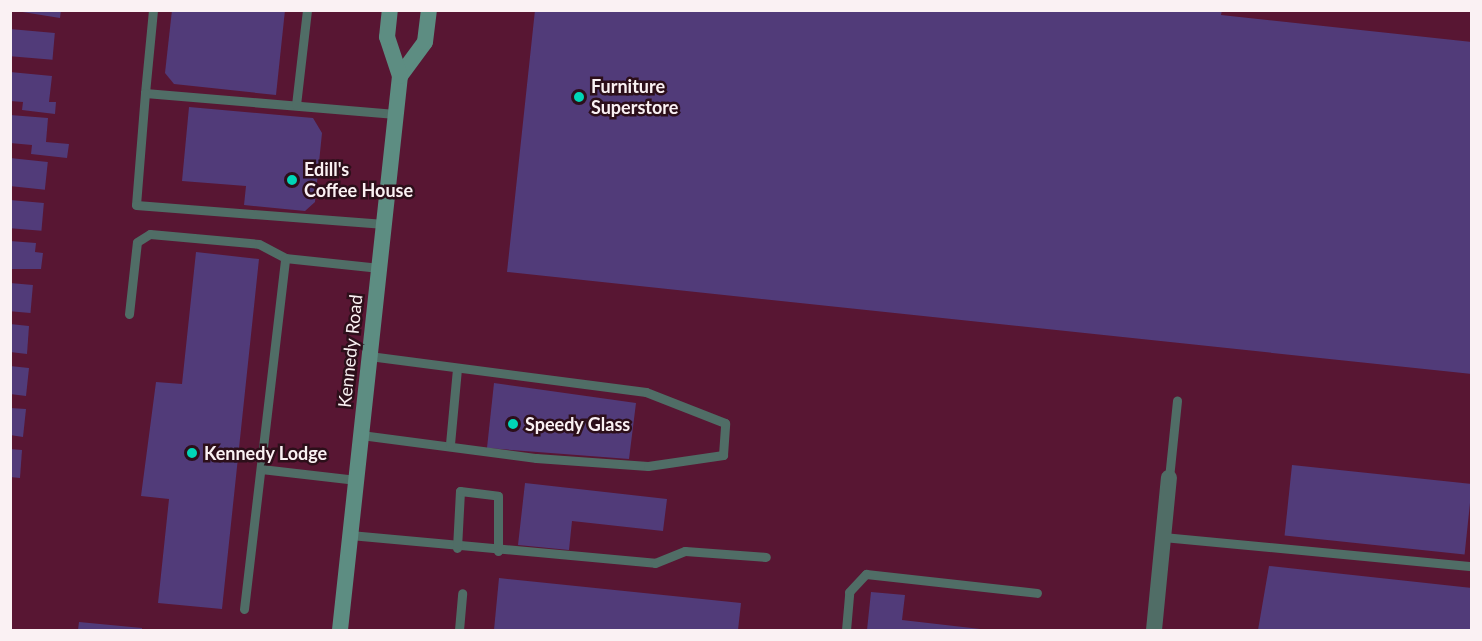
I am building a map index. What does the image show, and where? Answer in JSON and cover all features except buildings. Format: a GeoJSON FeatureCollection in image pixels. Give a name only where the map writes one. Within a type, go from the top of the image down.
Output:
{"type":"FeatureCollection","features":[{"type":"Feature","properties":{"kind":"main road","name":"Kennedy Road"},"geometry":{"type":"LineString","coordinates":[[340,630],[400,76],[387,37],[390,10]]}},
{"type":"Feature","properties":{"kind":"main road","name":"Kennedy Road"},"geometry":{"type":"LineString","coordinates":[[400,76],[425,42],[429,10]]}},
{"type":"Feature","properties":{"kind":"street"},"geometry":{"type":"LineString","coordinates":[[1154,630],[1169,478]]}},
{"type":"Feature","properties":{"kind":"lane"},"geometry":{"type":"LineString","coordinates":[[153,10],[136,205],[384,224]]}},
{"type":"Feature","properties":{"kind":"lane"},"geometry":{"type":"LineString","coordinates":[[296,105],[307,10]]}},
{"type":"Feature","properties":{"kind":"lane"},"geometry":{"type":"LineString","coordinates":[[145,93],[395,114]]}},
{"type":"Feature","properties":{"kind":"lane"},"geometry":{"type":"LineString","coordinates":[[129,314],[141,236],[259,244],[285,258],[379,268]]}},
{"type":"Feature","properties":{"kind":"lane"},"geometry":{"type":"LineString","coordinates":[[244,609],[285,258]]}},
{"type":"Feature","properties":{"kind":"lane"},"geometry":{"type":"LineString","coordinates":[[361,435],[450,444],[536,458],[648,466],[723,455],[725,423],[646,392],[369,356]]}},
{"type":"Feature","properties":{"kind":"lane"},"geometry":{"type":"LineString","coordinates":[[450,444],[457,369]]}},
{"type":"Feature","properties":{"kind":"lane"},"geometry":{"type":"LineString","coordinates":[[1169,478],[1177,400]]}},
{"type":"Feature","properties":{"kind":"lane"},"geometry":{"type":"LineString","coordinates":[[261,469],[356,480]]}},
{"type":"Feature","properties":{"kind":"lane"},"geometry":{"type":"LineString","coordinates":[[457,548],[460,491],[498,496],[498,551]]}},
{"type":"Feature","properties":{"kind":"lane"},"geometry":{"type":"LineString","coordinates":[[350,535],[457,548],[655,563],[686,551],[766,557]]}},
{"type":"Feature","properties":{"kind":"lane"},"geometry":{"type":"LineString","coordinates":[[1162,537],[1472,567]]}},
{"type":"Feature","properties":{"kind":"lane"},"geometry":{"type":"LineString","coordinates":[[846,630],[849,592],[866,574],[1037,593]]}},
{"type":"Feature","properties":{"kind":"lane"},"geometry":{"type":"LineString","coordinates":[[459,630],[462,593]]}},
{"type":"Feature","properties":{"kind":"place","name":"Furniture Superstore"},"geometry":{"type":"Point","coordinates":[579,97]}},
{"type":"Feature","properties":{"kind":"place","name":"Edill's Coffee House"},"geometry":{"type":"Point","coordinates":[292,180]}},
{"type":"Feature","properties":{"kind":"place","name":"Speedy Glass"},"geometry":{"type":"Point","coordinates":[513,424]}},
{"type":"Feature","properties":{"kind":"place","name":"Kennedy Lodge"},"geometry":{"type":"Point","coordinates":[192,453]}}]}
